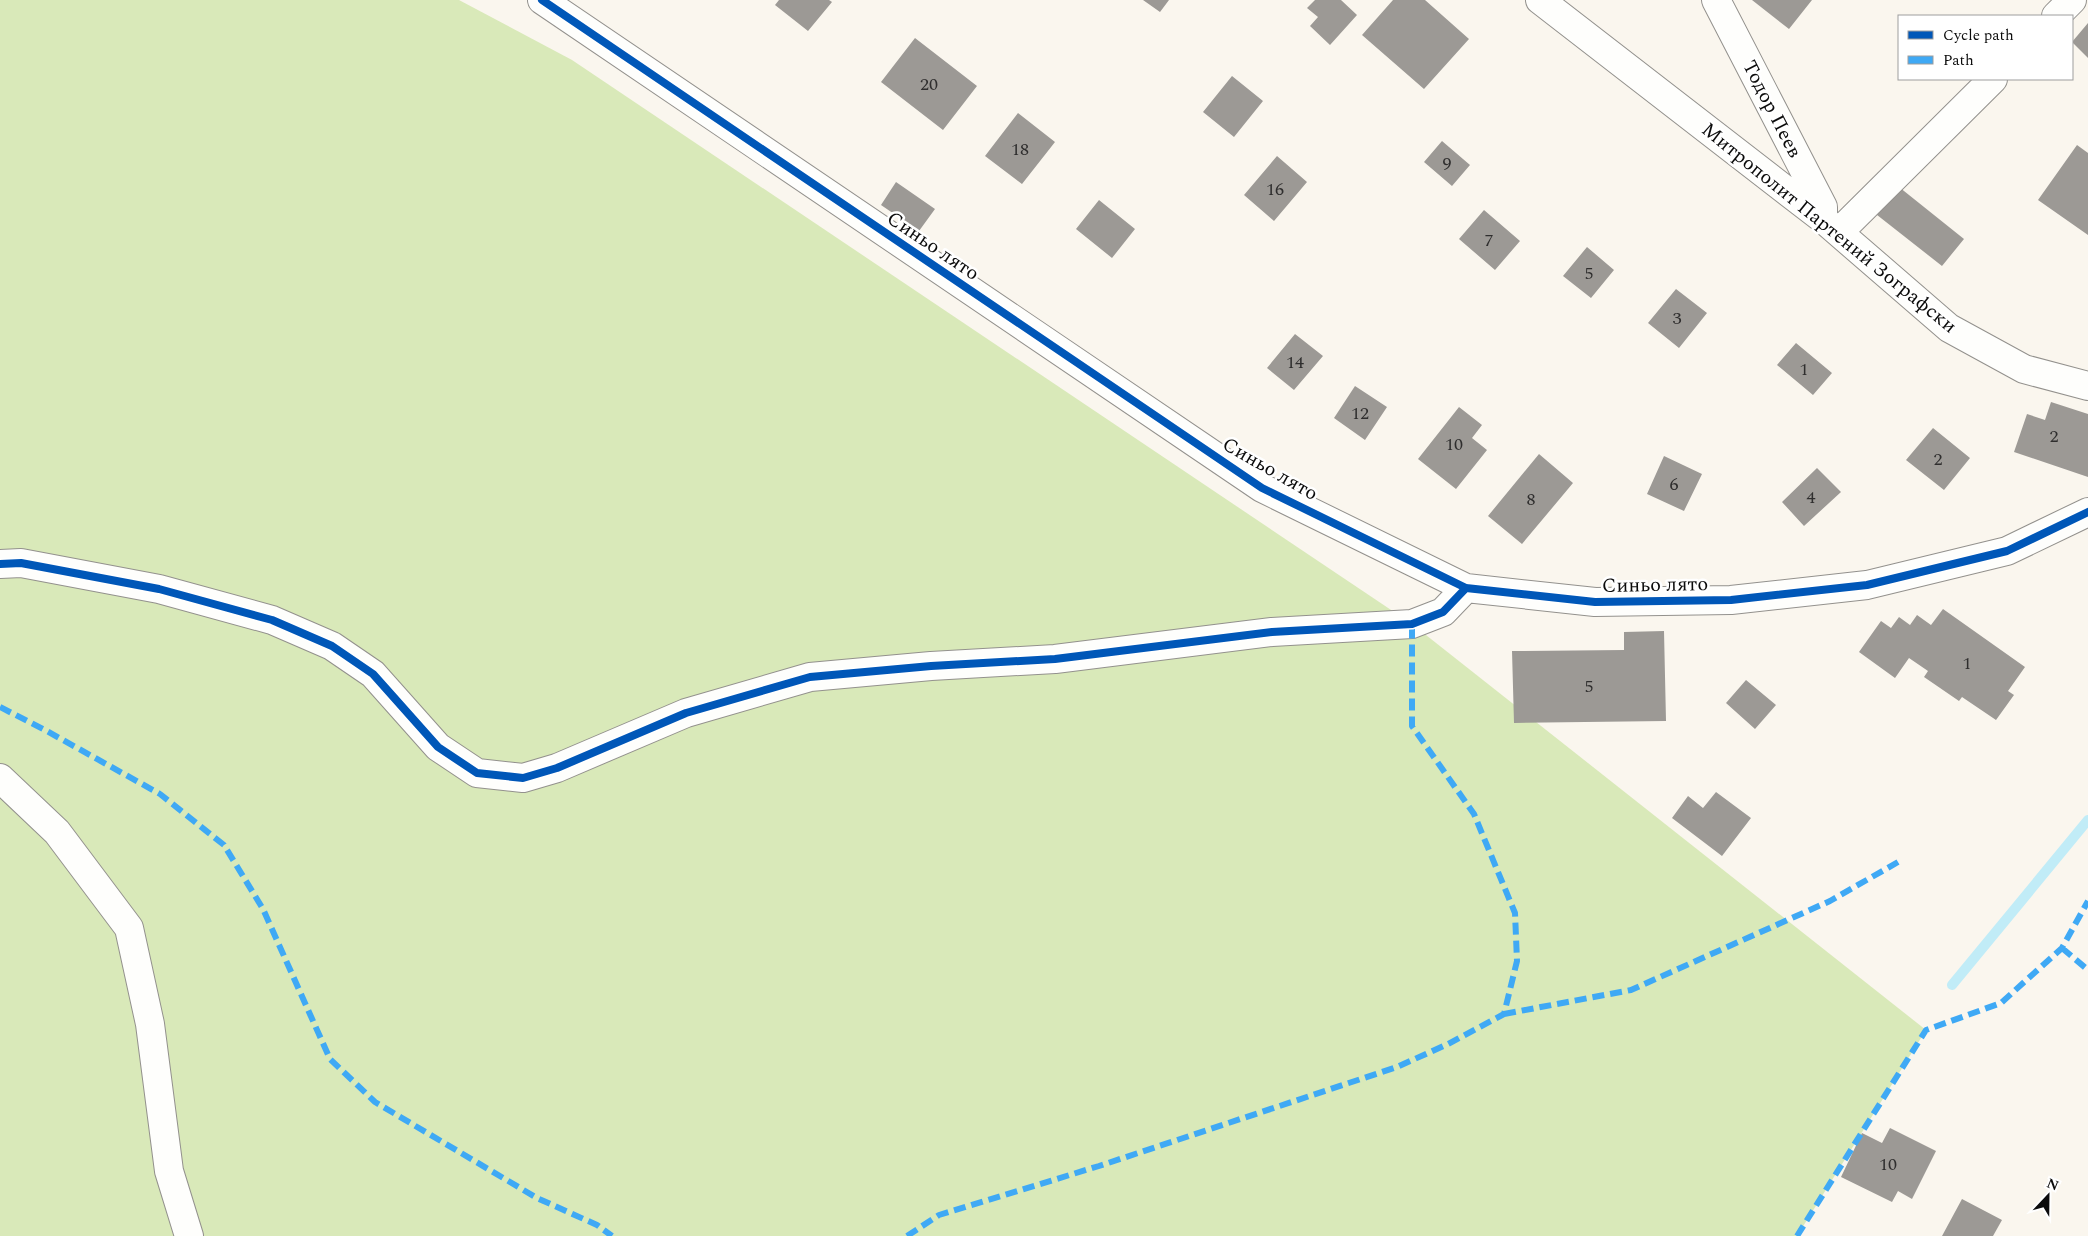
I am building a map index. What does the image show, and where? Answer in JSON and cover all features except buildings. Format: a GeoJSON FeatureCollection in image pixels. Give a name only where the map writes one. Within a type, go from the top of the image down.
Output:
{"type":"FeatureCollection","features":[{"type":"Feature","properties":{"kind":"street","name":"Синьо лято"},"geometry":{"type":"LineString","coordinates":[[542,0],[1262,488],[1466,588],[1595,602],[1731,600],[1866,585],[2008,551],[2088,512]]}},
{"type":"Feature","properties":{"kind":"street","name":"Митрополит Партений Зографски"},"geometry":{"type":"LineString","coordinates":[[1540,0],[1831,226],[1949,328],[2024,368],[2088,386]]}},
{"type":"Feature","properties":{"kind":"street","name":"Тодор Пеев"},"geometry":{"type":"LineString","coordinates":[[1716,0],[1831,226]]}},
{"type":"Feature","properties":{"kind":"street"},"geometry":{"type":"LineString","coordinates":[[2057,15],[2072,0]]}},
{"type":"Feature","properties":{"kind":"street"},"geometry":{"type":"LineString","coordinates":[[1831,226],[1992,80]]}},
{"type":"Feature","properties":{"kind":"street"},"geometry":{"type":"LineString","coordinates":[[0,564],[21,562],[159,589],[272,620],[332,646],[373,674],[438,747],[477,773],[523,778],[558,768],[686,713],[810,677],[931,666],[1055,659],[1272,632],[1412,624],[1443,612],[1466,588]]}},
{"type":"Feature","properties":{"kind":"street"},"geometry":{"type":"LineString","coordinates":[[0,778],[57,832],[129,928],[150,1024],[169,1171],[189,1236]]}},
{"type":"Feature","properties":{"kind":"green space"},"geometry":{"type":"Polygon","coordinates":[[[0,0],[459,0],[572,60],[1412,624],[1926,1030],[1797,1236],[0,1236],[0,0]]]}},
{"type":"Feature","properties":{"kind":"waterway"},"geometry":{"type":"LineString","coordinates":[[1952,985],[2088,820]]}},
{"type":"Feature","properties":{"kind":"marked path"},"geometry":{"type":"LineString","coordinates":[[907,1236],[939,1215],[1099,1166],[1397,1067],[1448,1044],[1504,1014],[1517,961],[1515,913],[1474,814],[1412,726],[1412,624]]}},
{"type":"Feature","properties":{"kind":"marked path"},"geometry":{"type":"LineString","coordinates":[[0,707],[160,794],[224,845],[263,909],[330,1059],[375,1102],[537,1198],[597,1225],[612,1236]]}},
{"type":"Feature","properties":{"kind":"marked path"},"geometry":{"type":"LineString","coordinates":[[1504,1014],[1631,990],[1830,901],[1898,862]]}},
{"type":"Feature","properties":{"kind":"marked path"},"geometry":{"type":"LineString","coordinates":[[1797,1236],[1926,1030],[2001,1003],[2062,948],[2088,901]]}},
{"type":"Feature","properties":{"kind":"marked path"},"geometry":{"type":"LineString","coordinates":[[2062,948],[2088,970]]}},
{"type":"Feature","properties":{"kind":"cycle path"},"geometry":{"type":"LineString","coordinates":[[542,0],[1262,488],[1466,588],[1595,602],[1731,600],[1867,585],[2007,551],[2088,512]]}},
{"type":"Feature","properties":{"kind":"cycle path"},"geometry":{"type":"LineString","coordinates":[[0,564],[21,563],[159,589],[272,620],[332,646],[373,674],[438,747],[477,773],[523,778],[557,768],[686,713],[810,677],[931,666],[1055,659],[1272,632],[1412,624],[1443,612],[1466,588]]}}]}
